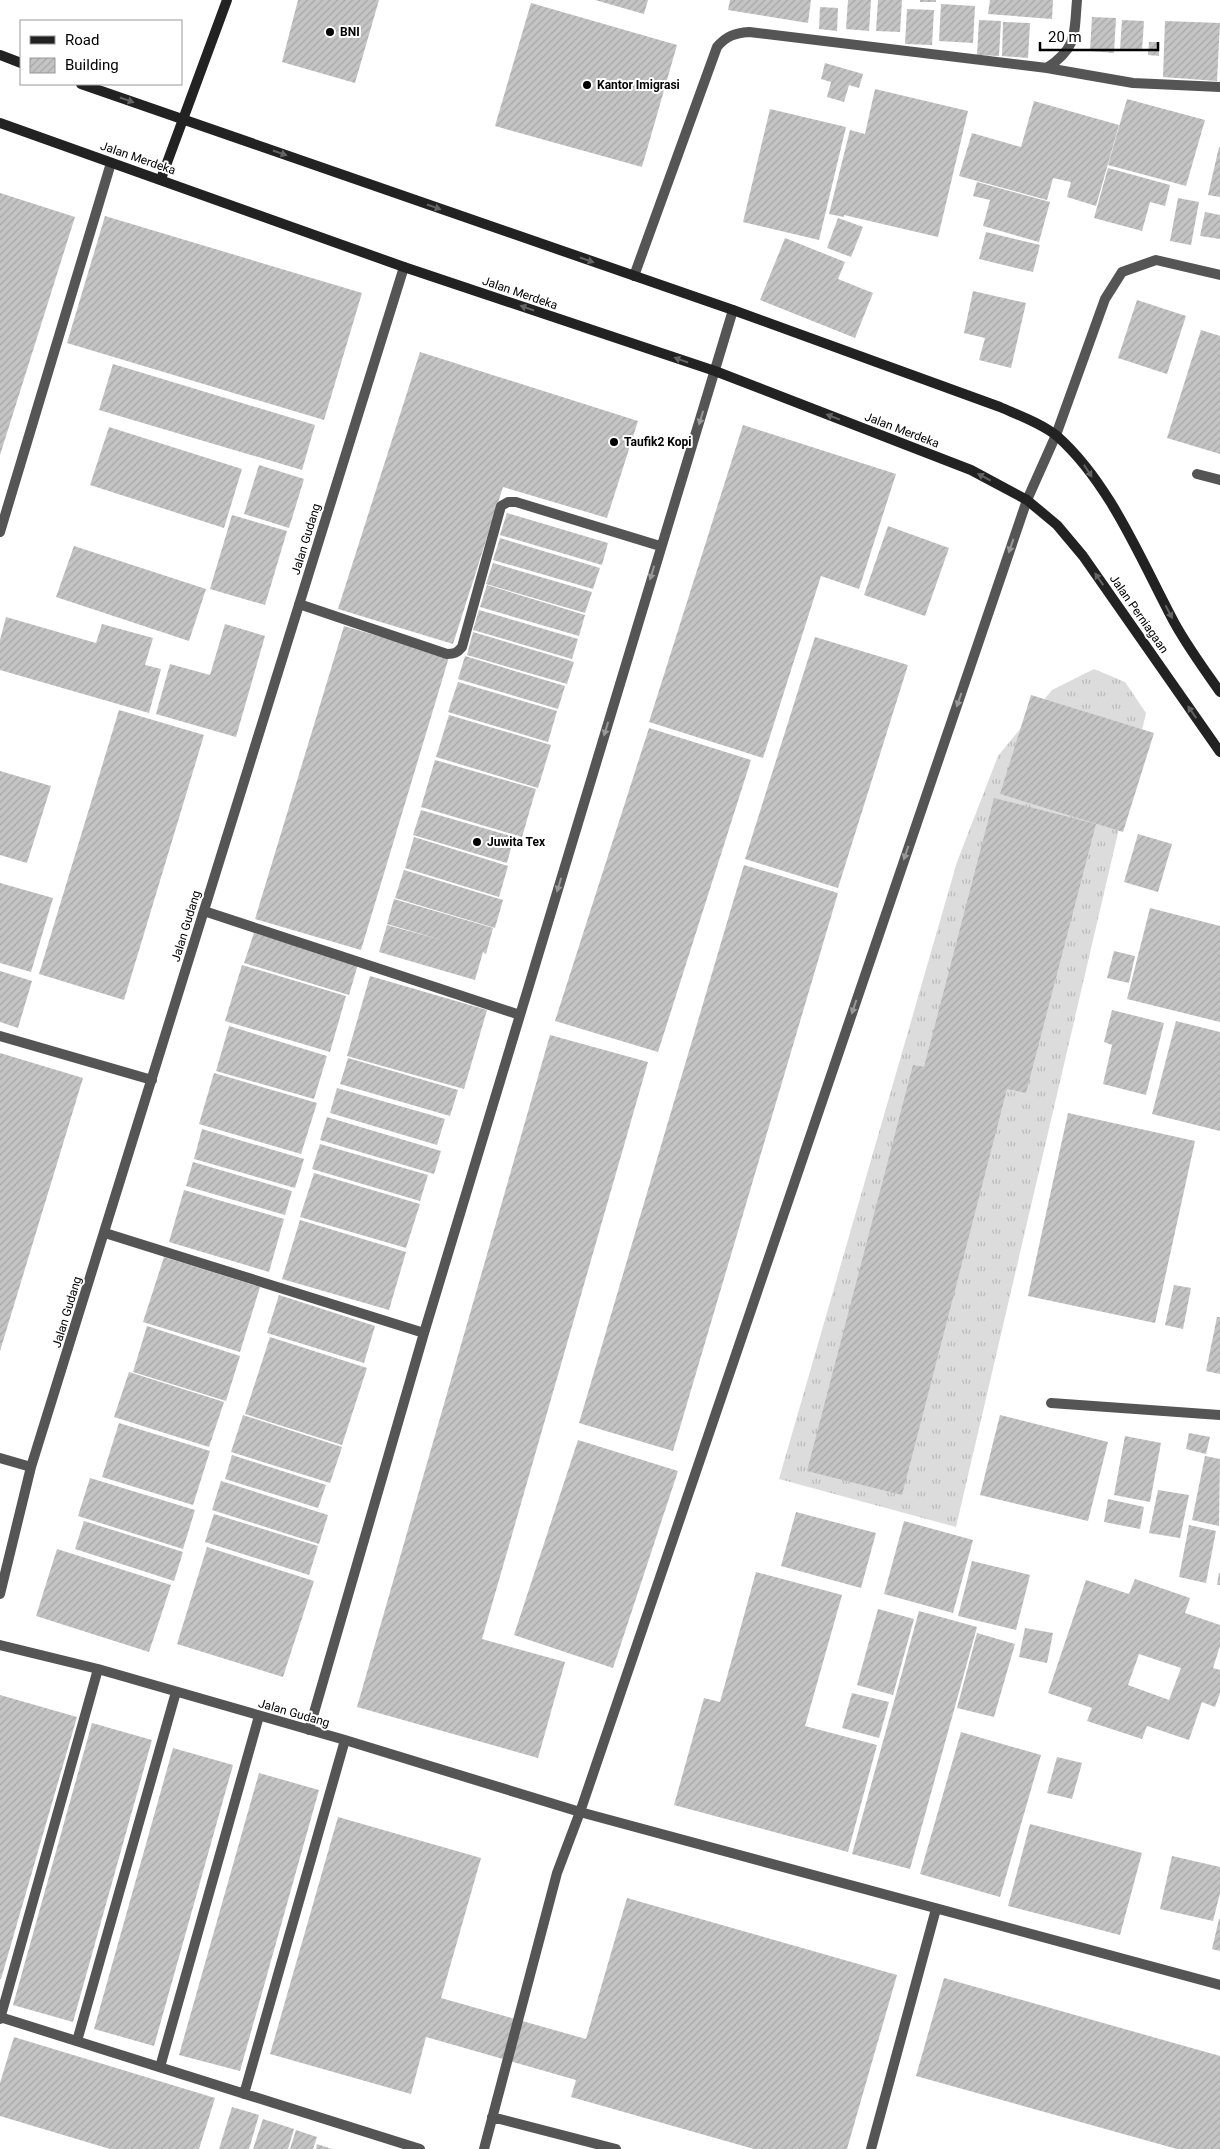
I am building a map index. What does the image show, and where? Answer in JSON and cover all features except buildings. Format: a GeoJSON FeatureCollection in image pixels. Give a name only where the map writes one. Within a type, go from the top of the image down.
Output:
{"type":"FeatureCollection","features":[{"type":"Feature","properties":{"kind":"street"},"geometry":{"type":"LineString","coordinates":[[161,179],[227,0]]}},
{"type":"Feature","properties":{"kind":"street"},"geometry":{"type":"LineString","coordinates":[[1047,68],[1060,59],[1070,48],[1074,36],[1077,0]]}},
{"type":"Feature","properties":{"kind":"street"},"geometry":{"type":"LineString","coordinates":[[634,276],[716,47],[723,39],[736,33],[749,32],[1047,68],[1133,83],[1220,87]]}},
{"type":"Feature","properties":{"kind":"street"},"geometry":{"type":"LineString","coordinates":[[0,55],[20,63]]}},
{"type":"Feature","properties":{"kind":"street"},"geometry":{"type":"LineString","coordinates":[[84,85],[733,310],[1000,407],[1056,435]]}},
{"type":"Feature","properties":{"kind":"street","name":"Jalan Merdeka"},"geometry":{"type":"LineString","coordinates":[[0,123],[404,267],[715,372],[971,470],[1027,500]]}},
{"type":"Feature","properties":{"kind":"street"},"geometry":{"type":"LineString","coordinates":[[0,532],[111,163]]}},
{"type":"Feature","properties":{"kind":"street"},"geometry":{"type":"LineString","coordinates":[[484,2149],[557,1873],[580,1812],[1027,500],[1056,435],[1105,299],[1122,272],[1156,260],[1220,275]]}},
{"type":"Feature","properties":{"kind":"street","name":"Jalan Gudang"},"geometry":{"type":"LineString","coordinates":[[0,1594],[31,1467],[404,267]]}},
{"type":"Feature","properties":{"kind":"street"},"geometry":{"type":"LineString","coordinates":[[309,1730],[424,1333],[660,546],[733,310]]}},
{"type":"Feature","properties":{"kind":"street","name":"Jalan Perniagaan"},"geometry":{"type":"LineString","coordinates":[[1056,435],[1084,464],[1116,513],[1176,624],[1220,692]]}},
{"type":"Feature","properties":{"kind":"street"},"geometry":{"type":"LineString","coordinates":[[1197,474],[1220,480]]}},
{"type":"Feature","properties":{"kind":"street","name":"Jalan Perniagaan"},"geometry":{"type":"LineString","coordinates":[[1027,500],[1057,525],[1083,556],[1220,752]]}},
{"type":"Feature","properties":{"kind":"street"},"geometry":{"type":"LineString","coordinates":[[299,604],[446,654],[452,654],[458,652],[462,647],[501,506],[508,502],[516,502],[660,546]]}},
{"type":"Feature","properties":{"kind":"street"},"geometry":{"type":"LineString","coordinates":[[204,911],[520,1015]]}},
{"type":"Feature","properties":{"kind":"street"},"geometry":{"type":"LineString","coordinates":[[0,1036],[152,1080]]}},
{"type":"Feature","properties":{"kind":"street"},"geometry":{"type":"LineString","coordinates":[[105,1233],[424,1333]]}},
{"type":"Feature","properties":{"kind":"street"},"geometry":{"type":"LineString","coordinates":[[1051,1403],[1220,1415]]}},
{"type":"Feature","properties":{"kind":"street"},"geometry":{"type":"LineString","coordinates":[[0,1458],[31,1467]]}},
{"type":"Feature","properties":{"kind":"street","name":"Jalan Gudang"},"geometry":{"type":"LineString","coordinates":[[0,1645],[98,1669],[345,1740],[580,1812],[1220,1985]]}},
{"type":"Feature","properties":{"kind":"street"},"geometry":{"type":"LineString","coordinates":[[98,1669],[0,2018],[420,2149]]}},
{"type":"Feature","properties":{"kind":"street"},"geometry":{"type":"LineString","coordinates":[[77,2041],[176,1692]]}},
{"type":"Feature","properties":{"kind":"street"},"geometry":{"type":"LineString","coordinates":[[160,2067],[259,1716]]}},
{"type":"Feature","properties":{"kind":"street"},"geometry":{"type":"LineString","coordinates":[[244,2094],[345,1740]]}},
{"type":"Feature","properties":{"kind":"street"},"geometry":{"type":"LineString","coordinates":[[871,2149],[936,1908]]}},
{"type":"Feature","properties":{"kind":"street"},"geometry":{"type":"LineString","coordinates":[[492,2117],[616,2149]]}},
{"type":"Feature","properties":{"kind":"green space"},"geometry":{"type":"Polygon","coordinates":[[[1094,669],[1125,682],[1146,713],[956,1527],[779,1479],[957,862],[998,756],[1052,690],[1094,669]]]}},
{"type":"Feature","properties":{"kind":"place","name":"BNI"},"geometry":{"type":"Point","coordinates":[330,32]}},
{"type":"Feature","properties":{"kind":"place","name":"Kantor Imigrasi"},"geometry":{"type":"Point","coordinates":[587,85]}},
{"type":"Feature","properties":{"kind":"place","name":"Taufik2 Kopi"},"geometry":{"type":"Point","coordinates":[614,442]}},
{"type":"Feature","properties":{"kind":"place","name":"Juwita Tex"},"geometry":{"type":"Point","coordinates":[477,842]}}]}
